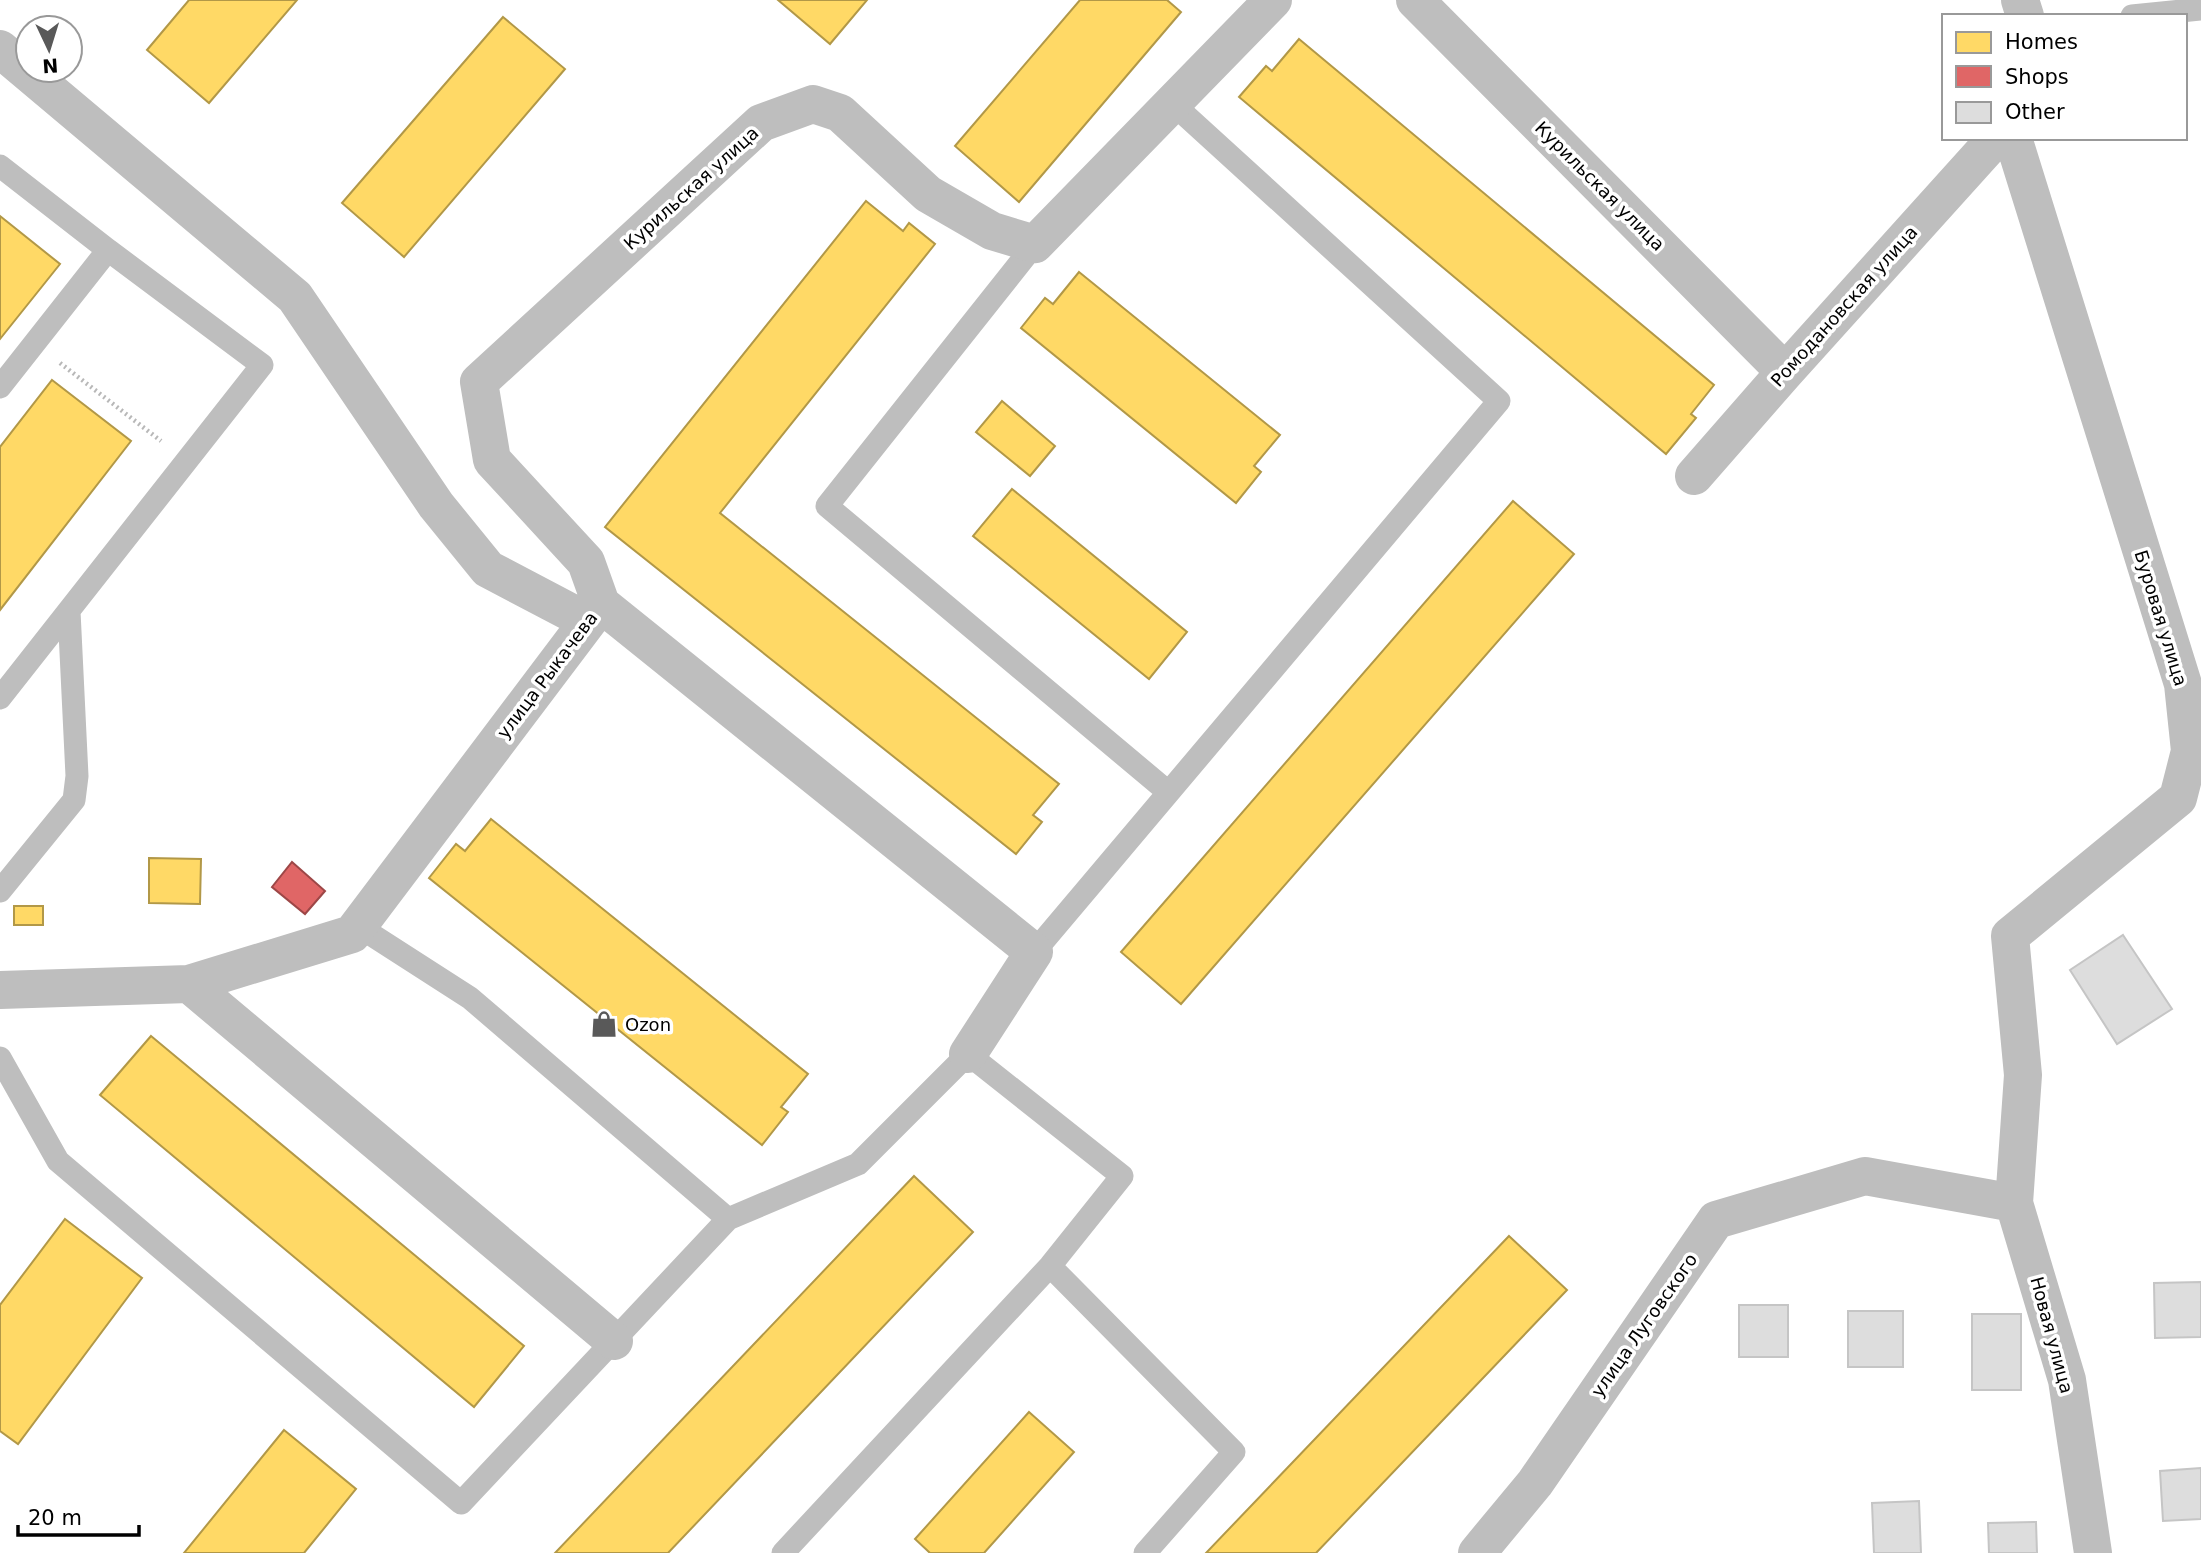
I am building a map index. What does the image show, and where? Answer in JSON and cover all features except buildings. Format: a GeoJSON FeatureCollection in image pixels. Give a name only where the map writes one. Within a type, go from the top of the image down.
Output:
{"type":"FeatureCollection","features":[{"type":"Feature","properties":{"kind":"street"},"geometry":{"type":"LineString","coordinates":[[1035,244],[1273,0]]}},
{"type":"Feature","properties":{"kind":"street","name":"Курильская улица"},"geometry":{"type":"LineString","coordinates":[[1415,0],[1784,372]]}},
{"type":"Feature","properties":{"kind":"street"},"geometry":{"type":"LineString","coordinates":[[0,49],[295,297],[436,505],[488,569],[587,621],[601,604]]}},
{"type":"Feature","properties":{"kind":"street","name":"Курильская улица"},"geometry":{"type":"LineString","coordinates":[[601,604],[586,562],[492,460],[479,382],[761,123],[813,104],[840,113],[928,194],[992,231],[1035,244]]}},
{"type":"Feature","properties":{"kind":"street","name":"Ромодановская улица"},"geometry":{"type":"LineString","coordinates":[[1694,476],[1784,372],[1994,140]]}},
{"type":"Feature","properties":{"kind":"street","name":"Буровая улица"},"geometry":{"type":"LineString","coordinates":[[2014,140],[2183,684],[2190,751],[2178,798],[2010,936],[2023,1075],[2014,1203]]}},
{"type":"Feature","properties":{"kind":"street","name":"улица Рыкачева"},"geometry":{"type":"LineString","coordinates":[[0,990],[189,984],[352,933],[601,604],[1034,952]]}},
{"type":"Feature","properties":{"kind":"street"},"geometry":{"type":"LineString","coordinates":[[968,1054],[1034,952]]}},
{"type":"Feature","properties":{"kind":"street"},"geometry":{"type":"LineString","coordinates":[[189,984],[614,1341]]}},
{"type":"Feature","properties":{"kind":"street","name":"улица Луговского"},"geometry":{"type":"LineString","coordinates":[[1477,1553],[1535,1482],[1716,1220],[1865,1176],[2014,1203]]}},
{"type":"Feature","properties":{"kind":"street","name":"Новая улица"},"geometry":{"type":"LineString","coordinates":[[2014,1203],[2067,1380],[2093,1553]]}},
{"type":"Feature","properties":{"kind":"lane"},"geometry":{"type":"LineString","coordinates":[[2152,14],[2201,9]]}},
{"type":"Feature","properties":{"kind":"lane"},"geometry":{"type":"LineString","coordinates":[[1034,952],[1499,401],[1172,103]]}},
{"type":"Feature","properties":{"kind":"lane"},"geometry":{"type":"LineString","coordinates":[[0,166],[262,365],[0,698]]}},
{"type":"Feature","properties":{"kind":"lane"},"geometry":{"type":"LineString","coordinates":[[1035,244],[827,506],[1168,792]]}},
{"type":"Feature","properties":{"kind":"lane"},"geometry":{"type":"LineString","coordinates":[[0,387],[108,250]]}},
{"type":"Feature","properties":{"kind":"lane"},"geometry":{"type":"LineString","coordinates":[[0,891],[74,800],[77,776],[69,611]]}},
{"type":"Feature","properties":{"kind":"lane"},"geometry":{"type":"LineString","coordinates":[[358,926],[470,998],[728,1219]]}},
{"type":"Feature","properties":{"kind":"lane"},"geometry":{"type":"LineString","coordinates":[[0,1058],[58,1161],[461,1503],[728,1219],[858,1164],[968,1054],[1122,1176],[1050,1266],[783,1553]]}},
{"type":"Feature","properties":{"kind":"lane"},"geometry":{"type":"LineString","coordinates":[[1050,1266],[1234,1452],[1145,1553]]}},
{"type":"Feature","properties":{"kind":"path"},"geometry":{"type":"LineString","coordinates":[[35,343],[187,461]]}},
{"type":"Feature","properties":{"kind":"place","name":"Ozon"},"geometry":{"type":"Point","coordinates":[604,1024]}}]}
